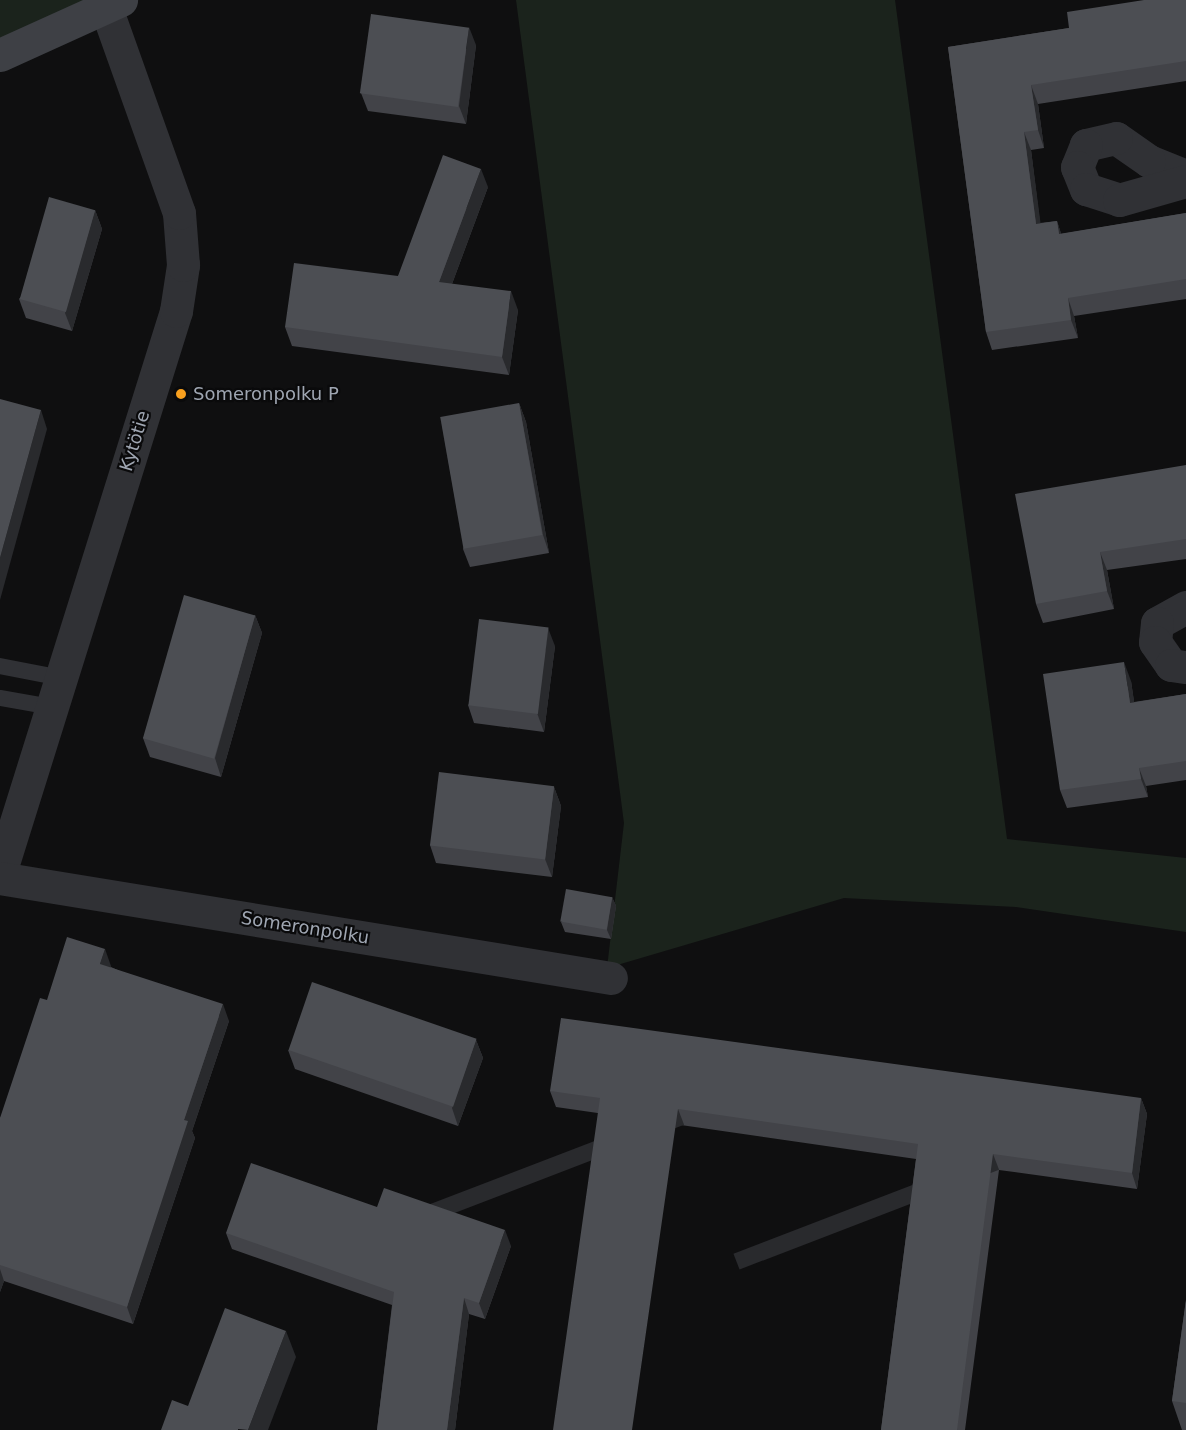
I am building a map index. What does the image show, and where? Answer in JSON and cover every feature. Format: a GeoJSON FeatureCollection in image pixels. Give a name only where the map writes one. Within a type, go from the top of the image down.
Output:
{"type":"FeatureCollection","features":[{"type":"Feature","properties":{"kind":"street"},"geometry":{"type":"LineString","coordinates":[[0,55],[113,4]]}},
{"type":"Feature","properties":{"kind":"street","name":"Kytötie"},"geometry":{"type":"LineString","coordinates":[[0,873],[176,311],[183,265],[179,213],[113,4]]}},
{"type":"Feature","properties":{"kind":"street"},"geometry":{"type":"LineString","coordinates":[[1186,176],[1149,161],[1116,138],[1086,146],[1077,167],[1086,189],[1119,200],[1186,181]]}},
{"type":"Feature","properties":{"kind":"street"},"geometry":{"type":"LineString","coordinates":[[1186,607],[1157,622],[1155,642],[1171,665],[1186,667]]}},
{"type":"Feature","properties":{"kind":"street","name":"Someronpolku"},"geometry":{"type":"LineString","coordinates":[[0,878],[611,978]]}},
{"type":"Feature","properties":{"kind":"lane"},"geometry":{"type":"LineString","coordinates":[[0,666],[56,692]]}},
{"type":"Feature","properties":{"kind":"lane"},"geometry":{"type":"LineString","coordinates":[[0,698],[56,692]]}},
{"type":"Feature","properties":{"kind":"shaded area"},"geometry":{"type":"Polygon","coordinates":[[[0,0],[119,0],[0,55],[0,0]]]}},
{"type":"Feature","properties":{"kind":"shaded area"},"geometry":{"type":"Polygon","coordinates":[[[516,0],[895,0],[1007,839],[1186,858],[1186,932],[1016,907],[844,898],[607,968],[624,823],[516,0]]]}},
{"type":"Feature","properties":{"kind":"building"},"geometry":{"type":"Polygon","coordinates":[[[1144,0],[1186,0],[1186,61],[1031,85],[1038,130],[1024,132],[1036,224],[1057,221],[1059,234],[1186,213],[1186,279],[1068,298],[1071,320],[986,332],[948,47],[1069,28],[1067,12],[1144,0]]]}},
{"type":"Feature","properties":{"kind":"building"},"geometry":{"type":"Polygon","coordinates":[[[371,14],[469,28],[458,107],[360,93],[371,14]]]}},
{"type":"Feature","properties":{"kind":"building"},"geometry":{"type":"Polygon","coordinates":[[[443,155],[481,169],[439,282],[511,291],[502,357],[285,327],[294,263],[398,276],[443,155]]]}},
{"type":"Feature","properties":{"kind":"building"},"geometry":{"type":"Polygon","coordinates":[[[49,197],[95,210],[66,312],[20,299],[49,197]]]}},
{"type":"Feature","properties":{"kind":"building"},"geometry":{"type":"Polygon","coordinates":[[[0,399],[41,410],[0,558],[0,399]]]}},
{"type":"Feature","properties":{"kind":"building"},"geometry":{"type":"Polygon","coordinates":[[[519,403],[542,535],[463,549],[440,417],[519,403]]]}},
{"type":"Feature","properties":{"kind":"building"},"geometry":{"type":"Polygon","coordinates":[[[1186,465],[1186,539],[1100,552],[1107,591],[1036,604],[1015,494],[1186,465]]]}},
{"type":"Feature","properties":{"kind":"building"},"geometry":{"type":"Polygon","coordinates":[[[184,595],[255,615],[214,759],[143,738],[184,595]]]}},
{"type":"Feature","properties":{"kind":"building"},"geometry":{"type":"Polygon","coordinates":[[[479,619],[548,628],[538,714],[468,705],[479,619]]]}},
{"type":"Feature","properties":{"kind":"building"},"geometry":{"type":"Polygon","coordinates":[[[1124,662],[1130,703],[1186,694],[1186,761],[1139,768],[1141,779],[1060,790],[1043,674],[1124,662]]]}},
{"type":"Feature","properties":{"kind":"building"},"geometry":{"type":"Polygon","coordinates":[[[439,772],[554,786],[545,860],[430,845],[439,772]]]}},
{"type":"Feature","properties":{"kind":"building"},"geometry":{"type":"Polygon","coordinates":[[[566,889],[612,897],[607,930],[560,921],[566,889]]]}},
{"type":"Feature","properties":{"kind":"building"},"geometry":{"type":"Polygon","coordinates":[[[67,937],[105,949],[100,964],[223,1004],[184,1120],[188,1121],[127,1307],[0,1265],[0,1118],[40,998],[47,1000],[67,937]]]}},
{"type":"Feature","properties":{"kind":"building"},"geometry":{"type":"Polygon","coordinates":[[[312,982],[477,1039],[453,1107],[289,1050],[312,982]]]}},
{"type":"Feature","properties":{"kind":"building"},"geometry":{"type":"Polygon","coordinates":[[[561,1018],[1141,1098],[1132,1173],[993,1154],[957,1430],[881,1430],[918,1144],[678,1109],[632,1430],[553,1430],[600,1098],[550,1091],[561,1018]]]}},
{"type":"Feature","properties":{"kind":"building"},"geometry":{"type":"Polygon","coordinates":[[[251,1163],[377,1207],[384,1188],[505,1230],[479,1303],[464,1298],[447,1430],[377,1430],[394,1292],[226,1233],[251,1163]]]}},
{"type":"Feature","properties":{"kind":"building"},"geometry":{"type":"Polygon","coordinates":[[[1186,1300],[1186,1403],[1172,1401],[1186,1300]]]}},
{"type":"Feature","properties":{"kind":"building"},"geometry":{"type":"Polygon","coordinates":[[[225,1308],[286,1331],[248,1430],[161,1430],[172,1400],[188,1406],[225,1308]]]}},
{"type":"Feature","properties":{"kind":"place","name":"Someronpolku P"},"geometry":{"type":"Point","coordinates":[181,394]}}]}
